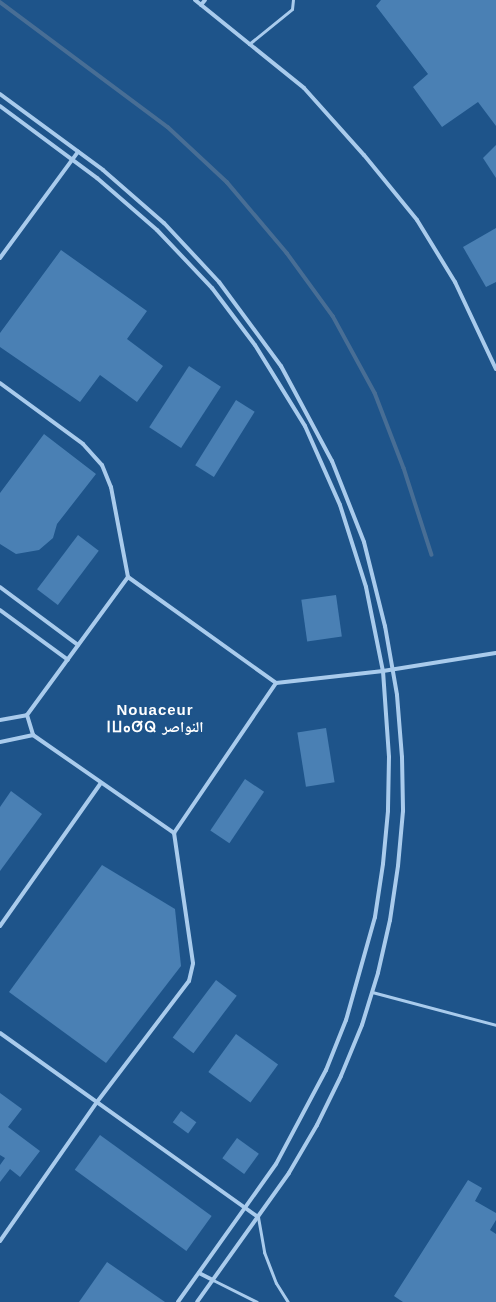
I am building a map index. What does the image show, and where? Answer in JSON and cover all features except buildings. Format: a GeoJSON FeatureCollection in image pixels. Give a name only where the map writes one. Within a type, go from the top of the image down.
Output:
{"type":"FeatureCollection","features":[{"type":"Feature","properties":{"kind":"street"},"geometry":{"type":"LineString","coordinates":[[194,0],[304,88],[416,220],[455,282],[496,369]]}},
{"type":"Feature","properties":{"kind":"street"},"geometry":{"type":"LineString","coordinates":[[202,5],[205,0]]}},
{"type":"Feature","properties":{"kind":"street"},"geometry":{"type":"LineString","coordinates":[[0,94],[103,170],[187,247],[244,313],[281,366],[313,422],[332,461],[364,542],[379,598],[392,669],[402,757],[403,811],[398,866],[390,920],[372,992],[341,1076],[317,1125],[289,1173],[196,1302]]}},
{"type":"Feature","properties":{"kind":"street"},"geometry":{"type":"LineString","coordinates":[[0,106],[97,178],[151,225],[185,258],[237,319],[273,371],[305,426],[340,505],[354,545],[368,594],[383,671],[389,758],[388,811],[377,902],[362,969],[346,1020],[323,1077],[280,1158],[178,1302]]}},
{"type":"Feature","properties":{"kind":"street"},"geometry":{"type":"LineString","coordinates":[[12,115],[18,107]]}},
{"type":"Feature","properties":{"kind":"street"},"geometry":{"type":"LineString","coordinates":[[0,258],[78,152]]}},
{"type":"Feature","properties":{"kind":"street"},"geometry":{"type":"LineString","coordinates":[[97,178],[103,170]]}},
{"type":"Feature","properties":{"kind":"street"},"geometry":{"type":"LineString","coordinates":[[237,319],[244,313]]}},
{"type":"Feature","properties":{"kind":"street"},"geometry":{"type":"LineString","coordinates":[[0,384],[83,444],[102,465],[111,487],[128,577],[276,683],[383,671],[496,653]]}},
{"type":"Feature","properties":{"kind":"street"},"geometry":{"type":"LineString","coordinates":[[305,426],[313,422]]}},
{"type":"Feature","properties":{"kind":"street"},"geometry":{"type":"LineString","coordinates":[[0,720],[28,715],[128,577]]}},
{"type":"Feature","properties":{"kind":"street"},"geometry":{"type":"LineString","coordinates":[[0,587],[78,645]]}},
{"type":"Feature","properties":{"kind":"street"},"geometry":{"type":"LineString","coordinates":[[0,610],[68,660]]}},
{"type":"Feature","properties":{"kind":"street"},"geometry":{"type":"LineString","coordinates":[[0,1242],[98,1102],[189,981],[192,972],[174,833],[276,683]]}},
{"type":"Feature","properties":{"kind":"street"},"geometry":{"type":"LineString","coordinates":[[28,715],[33,735],[174,833]]}},
{"type":"Feature","properties":{"kind":"street"},"geometry":{"type":"LineString","coordinates":[[0,742],[33,735]]}},
{"type":"Feature","properties":{"kind":"street"},"geometry":{"type":"LineString","coordinates":[[0,926],[101,783]]}},
{"type":"Feature","properties":{"kind":"street"},"geometry":{"type":"LineString","coordinates":[[0,1033],[258,1217]]}},
{"type":"Feature","properties":{"kind":"street"},"geometry":{"type":"LineString","coordinates":[[199,1273],[213,1280]]}},
{"type":"Feature","properties":{"kind":"lane"},"geometry":{"type":"LineString","coordinates":[[249,44],[292,8],[293,0]]}},
{"type":"Feature","properties":{"kind":"lane"},"geometry":{"type":"LineString","coordinates":[[372,992],[496,1025]]}},
{"type":"Feature","properties":{"kind":"lane"},"geometry":{"type":"LineString","coordinates":[[258,1217],[264,1252],[276,1283],[288,1302]]}},
{"type":"Feature","properties":{"kind":"lane"},"geometry":{"type":"LineString","coordinates":[[213,1280],[257,1302]]}},
{"type":"Feature","properties":{"kind":"waterway"},"geometry":{"type":"LineString","coordinates":[[0,2],[168,127],[227,182],[287,253],[333,316],[375,393],[404,468],[432,555]]}},
{"type":"Feature","properties":{"kind":"district","name":"Nouaceur ⵏⵡⴰⵚⵕ النواصر"},"geometry":{"type":"Point","coordinates":[155,718]}}]}
